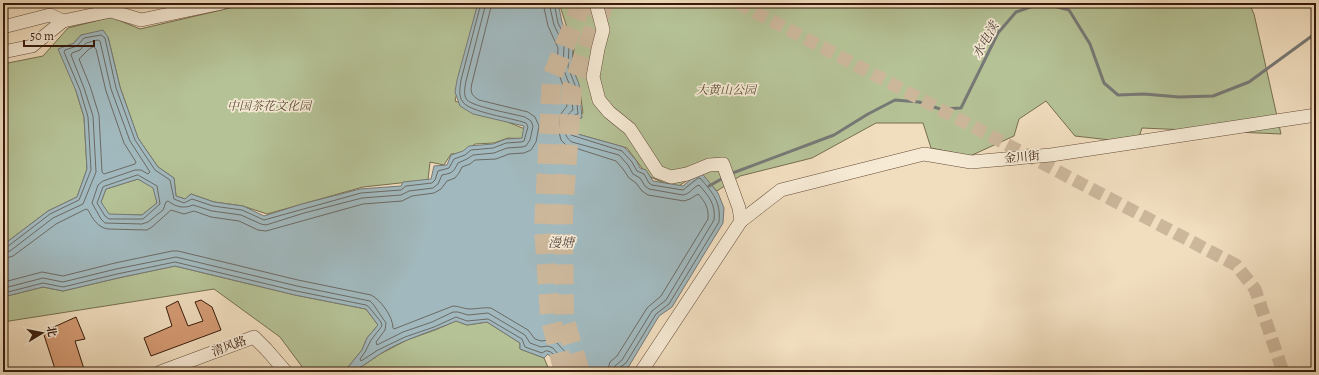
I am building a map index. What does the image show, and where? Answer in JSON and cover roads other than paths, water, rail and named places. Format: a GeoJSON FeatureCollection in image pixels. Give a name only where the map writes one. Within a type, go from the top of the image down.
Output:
{"type":"FeatureCollection","features":[{"type":"Feature","properties":{"kind":"street"},"geometry":{"type":"LineString","coordinates":[[3,52],[32,46],[63,21],[111,11],[141,20],[222,3]]}},
{"type":"Feature","properties":{"kind":"street"},"geometry":{"type":"LineString","coordinates":[[596,3],[603,30],[593,77],[599,100],[609,112],[630,129],[658,172],[671,177],[687,174],[709,165],[723,164],[739,208],[740,221]]}},
{"type":"Feature","properties":{"kind":"street"},"geometry":{"type":"LineString","coordinates":[[3,27],[50,15],[63,21]]}},
{"type":"Feature","properties":{"kind":"street","name":"金川街"},"geometry":{"type":"LineString","coordinates":[[641,372],[740,221],[781,190],[924,154],[971,162],[1051,155],[1316,115]]}},
{"type":"Feature","properties":{"kind":"street","name":"清风路"},"geometry":{"type":"LineString","coordinates":[[160,372],[174,369],[254,337],[286,372]]}},
{"type":"Feature","properties":{"kind":"water","name":"漫塘"},"geometry":{"type":"Polygon","coordinates":[[[478,3],[558,3],[562,22],[573,44],[572,67],[579,84],[582,118],[575,119],[574,133],[624,147],[636,160],[640,168],[646,170],[653,181],[683,186],[700,171],[718,193],[724,208],[723,223],[672,307],[659,316],[629,366],[621,372],[564,372],[558,370],[557,365],[548,354],[544,358],[520,349],[520,343],[487,322],[467,325],[456,321],[398,344],[358,368],[349,372],[344,372],[362,350],[367,338],[378,325],[366,309],[295,295],[175,266],[63,291],[43,287],[7,296],[3,295],[3,245],[48,211],[77,197],[87,169],[84,117],[76,91],[58,49],[74,43],[81,35],[103,30],[108,37],[120,87],[138,138],[158,167],[174,178],[176,196],[185,199],[191,194],[214,202],[243,206],[264,216],[302,204],[360,189],[401,186],[403,182],[431,179],[434,166],[447,165],[451,155],[463,151],[469,146],[493,144],[506,139],[522,138],[524,126],[473,114],[460,106],[455,92],[478,3]],[[138,179],[106,189],[101,202],[109,214],[142,215],[157,203],[153,188],[138,179]]]}},
{"type":"Feature","properties":{"kind":"waterway","name":"水电渎"},"geometry":{"type":"LineString","coordinates":[[730,174],[834,135],[868,114],[895,100],[919,102],[940,109],[961,108],[998,33],[1016,12],[1042,3],[1069,10],[1090,44],[1104,83],[1118,95],[1144,94],[1179,97],[1213,96],[1249,82],[1316,33]]}},
{"type":"Feature","properties":{"kind":"waterway","name":"水电渎"},"geometry":{"type":"LineString","coordinates":[[709,186],[725,177]]}},
{"type":"Feature","properties":{"kind":"tunnel"},"geometry":{"type":"LineString","coordinates":[[564,372],[550,316],[544,227],[552,77],[582,3]]}},
{"type":"Feature","properties":{"kind":"tunnel"},"geometry":{"type":"LineString","coordinates":[[580,372],[564,318],[563,214],[572,87],[604,3]]}},
{"type":"Feature","properties":{"kind":"tunnel"},"geometry":{"type":"LineString","coordinates":[[738,3],[1236,265],[1255,289],[1283,372]]}},
{"type":"Feature","properties":{"kind":"park label","name":"大黄山公园"},"geometry":{"type":"Point","coordinates":[726,90]}},
{"type":"Feature","properties":{"kind":"park label","name":"中国茶花文化园"},"geometry":{"type":"Point","coordinates":[269,106]}}]}
